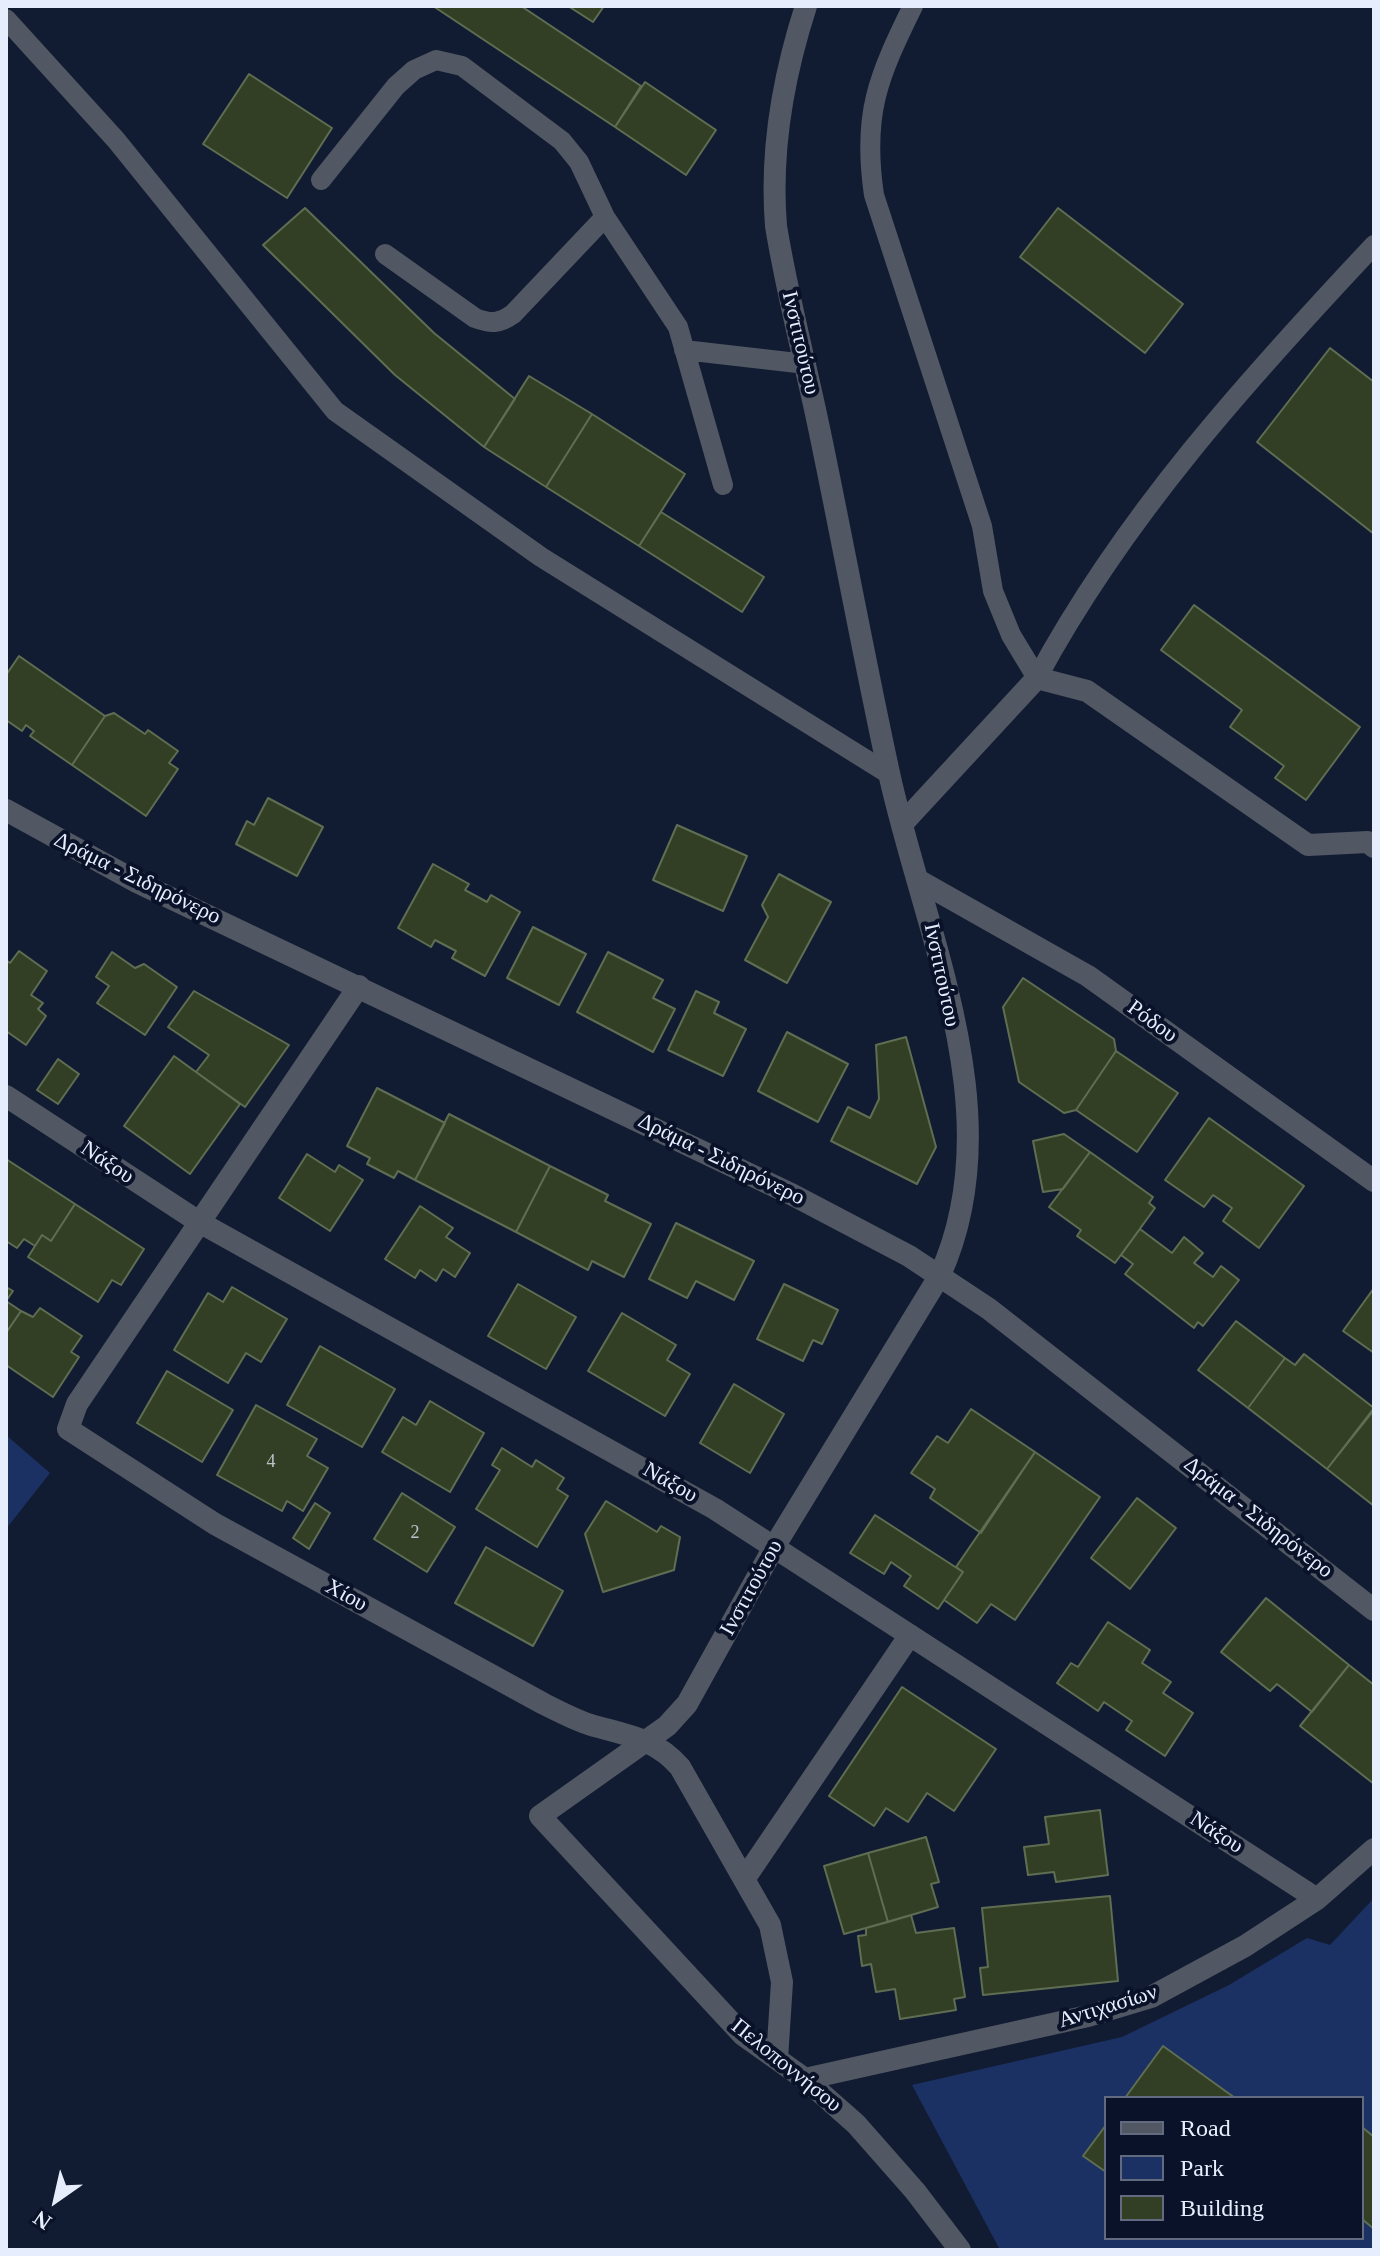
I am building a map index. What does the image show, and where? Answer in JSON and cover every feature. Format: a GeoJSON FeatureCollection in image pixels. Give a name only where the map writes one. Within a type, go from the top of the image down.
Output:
{"type":"FeatureCollection","features":[{"type":"Feature","properties":{"kind":"street","name":"Ινστιτούτου"},"geometry":{"type":"LineString","coordinates":[[540,1816],[667,1726],[687,1704],[774,1547],[940,1275],[954,1239],[967,1187],[969,1126],[945,986],[889,774],[781,255],[774,197],[783,95],[806,6]]}},
{"type":"Feature","properties":{"kind":"street"},"geometry":{"type":"LineString","coordinates":[[902,824],[1037,678],[1087,691],[1308,845],[1372,841]]}},
{"type":"Feature","properties":{"kind":"street","name":"Δράμα - Σιδηρόνερο"},"geometry":{"type":"LineString","coordinates":[[6,810],[137,882],[793,1195],[940,1275],[1070,1370],[1374,1610]]}},
{"type":"Feature","properties":{"kind":"street","name":"Ρόδου"},"geometry":{"type":"LineString","coordinates":[[918,880],[1088,976],[1374,1181]]}},
{"type":"Feature","properties":{"kind":"street"},"geometry":{"type":"LineString","coordinates":[[199,1222],[359,986]]}},
{"type":"Feature","properties":{"kind":"street","name":"Νάξου"},"geometry":{"type":"LineString","coordinates":[[6,1096],[199,1222],[644,1468],[774,1547],[1317,1899]]}},
{"type":"Feature","properties":{"kind":"street","name":"Χίου"},"geometry":{"type":"LineString","coordinates":[[199,1222],[69,1419],[68,1429],[215,1524],[544,1704],[589,1724],[646,1739]]}},
{"type":"Feature","properties":{"kind":"street"},"geometry":{"type":"LineString","coordinates":[[745,1878],[910,1635]]}},
{"type":"Feature","properties":{"kind":"street"},"geometry":{"type":"LineString","coordinates":[[646,1739],[680,1767],[770,1925],[782,1982],[777,2059]]}},
{"type":"Feature","properties":{"kind":"street","name":"Πελοποννήσου"},"geometry":{"type":"LineString","coordinates":[[540,1816],[743,2035],[805,2079],[856,2124],[896,2168],[960,2250]]}},
{"type":"Feature","properties":{"kind":"street","name":"Αντιχασίων"},"geometry":{"type":"LineString","coordinates":[[805,2079],[1088,2016],[1151,1997],[1245,1946],[1317,1899],[1374,1849]]}},
{"type":"Feature","properties":{"kind":"lane"},"geometry":{"type":"LineString","coordinates":[[913,6],[890,49],[872,108],[869,138],[874,195],[982,526],[993,591],[1011,635],[1037,678]]}},
{"type":"Feature","properties":{"kind":"lane"},"geometry":{"type":"LineString","coordinates":[[6,19],[116,140],[335,411],[541,557],[889,774]]}},
{"type":"Feature","properties":{"kind":"lane"},"geometry":{"type":"LineString","coordinates":[[321,180],[396,86],[414,70],[436,60],[462,66],[562,141],[579,162],[605,217],[678,327],[723,485]]}},
{"type":"Feature","properties":{"kind":"lane"},"geometry":{"type":"LineString","coordinates":[[385,254],[475,318],[488,323],[502,322],[605,217]]}},
{"type":"Feature","properties":{"kind":"lane"},"geometry":{"type":"LineString","coordinates":[[1037,678],[1070,616],[1173,470],[1374,245]]}},
{"type":"Feature","properties":{"kind":"lane"},"geometry":{"type":"LineString","coordinates":[[684,350],[806,364]]}},
{"type":"Feature","properties":{"kind":"green space"},"geometry":{"type":"Polygon","coordinates":[[[6,1435],[50,1473],[6,1529],[6,1435]]]}},
{"type":"Feature","properties":{"kind":"green space"},"geometry":{"type":"Polygon","coordinates":[[[1374,1898],[1374,2250],[1000,2250],[912,2085],[1122,2037],[1229,1985],[1307,1938],[1330,1945],[1374,1898]]]}},
{"type":"Feature","properties":{"kind":"building"},"geometry":{"type":"Polygon","coordinates":[[[433,6],[521,6],[641,86],[615,127],[433,6]]]}},
{"type":"Feature","properties":{"kind":"building"},"geometry":{"type":"Polygon","coordinates":[[[568,6],[604,6],[593,22],[568,6]]]}},
{"type":"Feature","properties":{"kind":"building"},"geometry":{"type":"Polygon","coordinates":[[[249,74],[332,128],[287,198],[203,144],[249,74]]]}},
{"type":"Feature","properties":{"kind":"building"},"geometry":{"type":"Polygon","coordinates":[[[645,82],[716,130],[686,175],[615,127],[645,82]]]}},
{"type":"Feature","properties":{"kind":"building"},"geometry":{"type":"Polygon","coordinates":[[[305,208],[434,333],[515,399],[484,447],[395,375],[263,245],[305,208]]]}},
{"type":"Feature","properties":{"kind":"building"},"geometry":{"type":"Polygon","coordinates":[[[1058,208],[1183,304],[1145,353],[1020,257],[1058,208]]]}},
{"type":"Feature","properties":{"kind":"building"},"geometry":{"type":"Polygon","coordinates":[[[1330,348],[1374,382],[1374,534],[1257,442],[1330,348]]]}},
{"type":"Feature","properties":{"kind":"building"},"geometry":{"type":"Polygon","coordinates":[[[529,376],[592,414],[546,487],[484,447],[529,376]]]}},
{"type":"Feature","properties":{"kind":"building"},"geometry":{"type":"Polygon","coordinates":[[[592,414],[685,474],[639,546],[546,487],[592,414]]]}},
{"type":"Feature","properties":{"kind":"building"},"geometry":{"type":"Polygon","coordinates":[[[661,512],[764,577],[742,612],[639,546],[661,512]]]}},
{"type":"Feature","properties":{"kind":"building"},"geometry":{"type":"Polygon","coordinates":[[[1194,605],[1360,727],[1306,800],[1275,778],[1284,766],[1230,727],[1242,710],[1161,650],[1194,605]]]}},
{"type":"Feature","properties":{"kind":"building"},"geometry":{"type":"Polygon","coordinates":[[[19,656],[105,716],[72,765],[30,736],[34,731],[26,725],[22,731],[6,720],[6,675],[19,656]]]}},
{"type":"Feature","properties":{"kind":"building"},"geometry":{"type":"Polygon","coordinates":[[[114,713],[145,734],[148,730],[178,751],[169,763],[178,769],[146,816],[72,765],[105,716],[114,713]]]}},
{"type":"Feature","properties":{"kind":"building"},"geometry":{"type":"Polygon","coordinates":[[[268,798],[323,827],[297,876],[236,844],[247,821],[254,825],[268,798]]]}},
{"type":"Feature","properties":{"kind":"building"},"geometry":{"type":"Polygon","coordinates":[[[677,825],[747,856],[723,911],[653,880],[677,825]]]}},
{"type":"Feature","properties":{"kind":"building"},"geometry":{"type":"Polygon","coordinates":[[[433,864],[469,884],[465,890],[487,902],[491,895],[520,912],[485,976],[452,958],[456,951],[435,940],[431,947],[398,928],[433,864]]]}},
{"type":"Feature","properties":{"kind":"building"},"geometry":{"type":"Polygon","coordinates":[[[779,874],[831,902],[787,983],[745,960],[768,917],[762,905],[779,874]]]}},
{"type":"Feature","properties":{"kind":"building"},"geometry":{"type":"Polygon","coordinates":[[[533,927],[586,954],[559,1005],[507,978],[533,927]]]}},
{"type":"Feature","properties":{"kind":"building"},"geometry":{"type":"Polygon","coordinates":[[[19,951],[47,971],[31,995],[43,1003],[38,1009],[46,1016],[26,1045],[6,1031],[6,960],[10,963],[19,951]]]}},
{"type":"Feature","properties":{"kind":"building"},"geometry":{"type":"Polygon","coordinates":[[[112,952],[135,968],[144,964],[177,987],[145,1035],[97,1003],[109,986],[96,977],[112,952]]]}},
{"type":"Feature","properties":{"kind":"building"},"geometry":{"type":"Polygon","coordinates":[[[608,952],[663,980],[653,998],[675,1009],[653,1052],[577,1012],[608,952]]]}},
{"type":"Feature","properties":{"kind":"building"},"geometry":{"type":"Polygon","coordinates":[[[1023,978],[1114,1039],[1116,1051],[1076,1110],[1064,1113],[1019,1082],[1003,1007],[1023,978]]]}},
{"type":"Feature","properties":{"kind":"building"},"geometry":{"type":"Polygon","coordinates":[[[194,991],[289,1045],[245,1107],[196,1072],[209,1055],[168,1027],[194,991]]]}},
{"type":"Feature","properties":{"kind":"building"},"geometry":{"type":"Polygon","coordinates":[[[696,991],[719,1002],[714,1013],[746,1029],[723,1076],[668,1050],[696,991]]]}},
{"type":"Feature","properties":{"kind":"building"},"geometry":{"type":"Polygon","coordinates":[[[787,1032],[848,1064],[818,1122],[758,1091],[787,1032]]]}},
{"type":"Feature","properties":{"kind":"building"},"geometry":{"type":"Polygon","coordinates":[[[906,1037],[936,1147],[917,1184],[831,1141],[848,1107],[870,1118],[879,1099],[876,1045],[906,1037]]]}},
{"type":"Feature","properties":{"kind":"building"},"geometry":{"type":"Polygon","coordinates":[[[1116,1051],[1178,1093],[1137,1152],[1076,1110],[1116,1051]]]}},
{"type":"Feature","properties":{"kind":"building"},"geometry":{"type":"Polygon","coordinates":[[[174,1056],[240,1104],[190,1174],[124,1126],[174,1056]]]}},
{"type":"Feature","properties":{"kind":"building"},"geometry":{"type":"Polygon","coordinates":[[[58,1059],[79,1074],[58,1104],[37,1090],[58,1059]]]}},
{"type":"Feature","properties":{"kind":"building"},"geometry":{"type":"Polygon","coordinates":[[[377,1088],[445,1123],[415,1180],[398,1171],[394,1178],[367,1164],[370,1158],[347,1146],[377,1088]]]}},
{"type":"Feature","properties":{"kind":"building"},"geometry":{"type":"Polygon","coordinates":[[[449,1114],[550,1166],[516,1232],[415,1180],[449,1114]]]}},
{"type":"Feature","properties":{"kind":"building"},"geometry":{"type":"Polygon","coordinates":[[[1209,1118],[1304,1186],[1259,1248],[1223,1221],[1232,1208],[1213,1195],[1204,1207],[1165,1180],[1209,1118]]]}},
{"type":"Feature","properties":{"kind":"building"},"geometry":{"type":"Polygon","coordinates":[[[1064,1134],[1090,1152],[1063,1189],[1043,1192],[1033,1141],[1064,1134]]]}},
{"type":"Feature","properties":{"kind":"building"},"geometry":{"type":"Polygon","coordinates":[[[1090,1152],[1153,1197],[1149,1203],[1155,1208],[1115,1263],[1077,1236],[1081,1230],[1049,1207],[1090,1152]]]}},
{"type":"Feature","properties":{"kind":"building"},"geometry":{"type":"Polygon","coordinates":[[[307,1154],[335,1172],[339,1165],[363,1180],[330,1231],[279,1198],[307,1154]]]}},
{"type":"Feature","properties":{"kind":"building"},"geometry":{"type":"Polygon","coordinates":[[[6,1159],[75,1204],[51,1241],[42,1235],[35,1246],[24,1239],[17,1248],[6,1241],[6,1159]]]}},
{"type":"Feature","properties":{"kind":"building"},"geometry":{"type":"Polygon","coordinates":[[[550,1166],[608,1195],[605,1201],[651,1224],[624,1277],[592,1261],[588,1270],[516,1232],[550,1166]]]}},
{"type":"Feature","properties":{"kind":"building"},"geometry":{"type":"Polygon","coordinates":[[[75,1204],[144,1249],[121,1285],[112,1280],[98,1302],[28,1257],[42,1235],[51,1241],[75,1204]]]}},
{"type":"Feature","properties":{"kind":"building"},"geometry":{"type":"Polygon","coordinates":[[[420,1206],[453,1228],[446,1237],[470,1253],[455,1277],[443,1269],[436,1281],[420,1270],[415,1278],[385,1259],[420,1206]]]}},
{"type":"Feature","properties":{"kind":"building"},"geometry":{"type":"Polygon","coordinates":[[[676,1223],[754,1261],[734,1300],[696,1281],[687,1298],[649,1279],[676,1223]]]}},
{"type":"Feature","properties":{"kind":"building"},"geometry":{"type":"Polygon","coordinates":[[[1140,1229],[1172,1253],[1184,1237],[1203,1253],[1194,1263],[1213,1277],[1221,1266],[1239,1280],[1203,1326],[1198,1322],[1194,1328],[1125,1274],[1133,1264],[1121,1255],[1140,1229]]]}},
{"type":"Feature","properties":{"kind":"building"},"geometry":{"type":"Polygon","coordinates":[[[518,1284],[576,1317],[546,1369],[488,1336],[518,1284]]]}},
{"type":"Feature","properties":{"kind":"building"},"geometry":{"type":"Polygon","coordinates":[[[784,1284],[838,1310],[822,1344],[813,1340],[803,1361],[757,1339],[784,1284]]]}},
{"type":"Feature","properties":{"kind":"building"},"geometry":{"type":"Polygon","coordinates":[[[6,1287],[13,1291],[6,1301],[6,1287]]]}},
{"type":"Feature","properties":{"kind":"building"},"geometry":{"type":"Polygon","coordinates":[[[232,1287],[287,1319],[261,1362],[246,1353],[228,1383],[174,1350],[208,1293],[223,1302],[232,1287]]]}},
{"type":"Feature","properties":{"kind":"building"},"geometry":{"type":"Polygon","coordinates":[[[1374,1288],[1374,1353],[1343,1331],[1374,1288]]]}},
{"type":"Feature","properties":{"kind":"building"},"geometry":{"type":"Polygon","coordinates":[[[6,1301],[21,1311],[6,1333],[6,1301]]]}},
{"type":"Feature","properties":{"kind":"building"},"geometry":{"type":"Polygon","coordinates":[[[40,1308],[82,1336],[71,1352],[79,1357],[53,1397],[6,1365],[6,1333],[21,1311],[33,1317],[40,1308]]]}},
{"type":"Feature","properties":{"kind":"building"},"geometry":{"type":"Polygon","coordinates":[[[622,1313],[676,1345],[667,1360],[690,1374],[665,1416],[588,1371],[622,1313]]]}},
{"type":"Feature","properties":{"kind":"building"},"geometry":{"type":"Polygon","coordinates":[[[1236,1321],[1285,1358],[1248,1408],[1198,1370],[1236,1321]]]}},
{"type":"Feature","properties":{"kind":"building"},"geometry":{"type":"Polygon","coordinates":[[[320,1346],[395,1389],[362,1447],[287,1405],[320,1346]]]}},
{"type":"Feature","properties":{"kind":"building"},"geometry":{"type":"Polygon","coordinates":[[[1304,1354],[1374,1408],[1327,1469],[1248,1408],[1285,1358],[1295,1365],[1304,1354]]]}},
{"type":"Feature","properties":{"kind":"building"},"geometry":{"type":"Polygon","coordinates":[[[167,1371],[233,1410],[202,1462],[137,1423],[167,1371]]]}},
{"type":"Feature","properties":{"kind":"building"},"geometry":{"type":"Polygon","coordinates":[[[734,1384],[784,1414],[750,1473],[700,1443],[734,1384]]]}},
{"type":"Feature","properties":{"kind":"building"},"geometry":{"type":"Polygon","coordinates":[[[430,1401],[484,1433],[450,1492],[382,1452],[403,1417],[416,1425],[430,1401]]]}},
{"type":"Feature","properties":{"kind":"building"},"geometry":{"type":"Polygon","coordinates":[[[256,1405],[317,1439],[307,1456],[328,1468],[303,1511],[287,1501],[282,1511],[217,1475],[256,1405]]]}},
{"type":"Feature","properties":{"kind":"building"},"geometry":{"type":"Polygon","coordinates":[[[971,1409],[1035,1452],[981,1533],[930,1498],[935,1489],[911,1473],[937,1436],[948,1443],[971,1409]]]}},
{"type":"Feature","properties":{"kind":"building"},"geometry":{"type":"Polygon","coordinates":[[[1374,1410],[1374,1506],[1327,1469],[1374,1410]]]}},
{"type":"Feature","properties":{"kind":"building"},"geometry":{"type":"Polygon","coordinates":[[[502,1448],[532,1467],[536,1460],[564,1478],[557,1489],[568,1496],[537,1547],[476,1509],[500,1470],[492,1465],[502,1448]]]}},
{"type":"Feature","properties":{"kind":"building"},"geometry":{"type":"Polygon","coordinates":[[[1035,1452],[1100,1497],[1015,1620],[991,1604],[977,1623],[944,1600],[963,1572],[956,1567],[1035,1452]]]}},
{"type":"Feature","properties":{"kind":"building"},"geometry":{"type":"Polygon","coordinates":[[[402,1493],[455,1527],[427,1572],[374,1539],[402,1493]]]}},
{"type":"Feature","properties":{"kind":"building"},"geometry":{"type":"Polygon","coordinates":[[[1137,1498],[1176,1528],[1130,1589],[1091,1558],[1137,1498]]]}},
{"type":"Feature","properties":{"kind":"building"},"geometry":{"type":"Polygon","coordinates":[[[606,1501],[657,1532],[661,1526],[680,1537],[674,1570],[603,1592],[585,1534],[606,1501]]]}},
{"type":"Feature","properties":{"kind":"building"},"geometry":{"type":"Polygon","coordinates":[[[315,1503],[330,1513],[309,1549],[293,1538],[315,1503]]]}},
{"type":"Feature","properties":{"kind":"building"},"geometry":{"type":"Polygon","coordinates":[[[875,1515],[963,1572],[938,1609],[904,1586],[911,1576],[891,1562],[884,1574],[850,1553],[875,1515]]]}},
{"type":"Feature","properties":{"kind":"building"},"geometry":{"type":"Polygon","coordinates":[[[486,1547],[563,1591],[533,1646],[455,1603],[486,1547]]]}},
{"type":"Feature","properties":{"kind":"building"},"geometry":{"type":"Polygon","coordinates":[[[1266,1598],[1349,1665],[1312,1712],[1277,1684],[1270,1691],[1221,1652],[1266,1598]]]}},
{"type":"Feature","properties":{"kind":"building"},"geometry":{"type":"Polygon","coordinates":[[[1108,1622],[1150,1650],[1142,1663],[1171,1682],[1163,1693],[1193,1713],[1165,1756],[1126,1730],[1132,1721],[1104,1702],[1098,1711],[1057,1683],[1071,1663],[1078,1667],[1108,1622]]]}},
{"type":"Feature","properties":{"kind":"building"},"geometry":{"type":"Polygon","coordinates":[[[1349,1665],[1374,1685],[1374,1784],[1300,1726],[1349,1665]]]}},
{"type":"Feature","properties":{"kind":"building"},"geometry":{"type":"Polygon","coordinates":[[[902,1687],[996,1749],[954,1811],[927,1793],[908,1822],[886,1808],[874,1826],[829,1796],[902,1687]]]}},
{"type":"Feature","properties":{"kind":"building"},"geometry":{"type":"Polygon","coordinates":[[[1100,1810],[1108,1875],[1056,1882],[1054,1872],[1028,1875],[1024,1847],[1049,1844],[1045,1817],[1100,1810]]]}},
{"type":"Feature","properties":{"kind":"building"},"geometry":{"type":"Polygon","coordinates":[[[926,1837],[939,1882],[931,1884],[938,1907],[888,1922],[868,1853],[926,1837]]]}},
{"type":"Feature","properties":{"kind":"building"},"geometry":{"type":"Polygon","coordinates":[[[868,1853],[888,1922],[844,1934],[824,1866],[868,1853]]]}},
{"type":"Feature","properties":{"kind":"building"},"geometry":{"type":"Polygon","coordinates":[[[1110,1896],[1118,1981],[983,1995],[980,1968],[988,1967],[982,1908],[1110,1896]]]}},
{"type":"Feature","properties":{"kind":"building"},"geometry":{"type":"Polygon","coordinates":[[[911,1915],[916,1933],[954,1928],[965,1997],[954,1999],[956,2010],[900,2019],[895,1989],[876,1992],[871,1964],[862,1966],[858,1936],[866,1935],[866,1928],[911,1915]]]}},
{"type":"Feature","properties":{"kind":"building"},"geometry":{"type":"Polygon","coordinates":[[[1163,2046],[1232,2096],[1126,2096],[1163,2046]]]}},
{"type":"Feature","properties":{"kind":"building"},"geometry":{"type":"Polygon","coordinates":[[[1104,2128],[1104,2171],[1083,2156],[1104,2128]]]}},
{"type":"Feature","properties":{"kind":"building"},"geometry":{"type":"Polygon","coordinates":[[[1364,2129],[1374,2137],[1374,2229],[1364,2221],[1364,2129]]]}}]}
